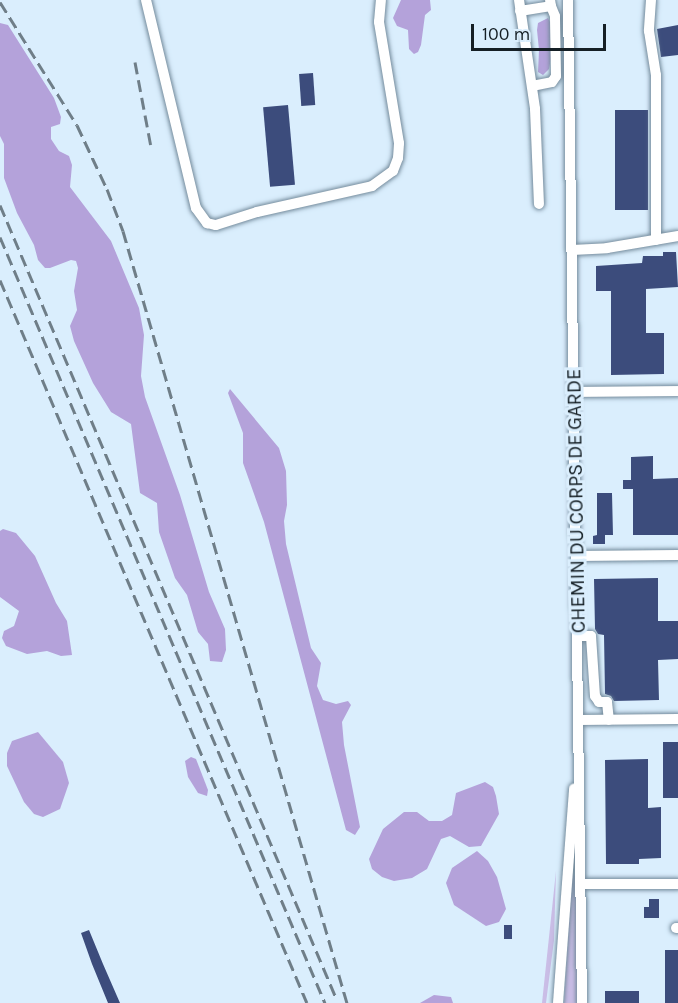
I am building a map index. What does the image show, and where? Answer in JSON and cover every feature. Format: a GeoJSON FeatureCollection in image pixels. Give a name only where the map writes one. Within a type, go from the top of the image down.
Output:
{"type":"FeatureCollection","features":[{"type":"Feature","properties":{"kind":"street"},"geometry":{"type":"LineString","coordinates":[[146,0],[196,208],[207,223],[216,225],[256,212],[372,186],[393,171],[398,158],[399,143],[379,22],[381,0]]}},
{"type":"Feature","properties":{"kind":"street","name":"CHEMIN DU CORPS DE GARDE"},"geometry":{"type":"LineString","coordinates":[[568,0],[582,1003]]}},
{"type":"Feature","properties":{"kind":"street"},"geometry":{"type":"LineString","coordinates":[[651,0],[649,31],[656,75],[656,240]]}},
{"type":"Feature","properties":{"kind":"street"},"geometry":{"type":"LineString","coordinates":[[532,86],[552,82],[556,76],[555,16],[550,3],[520,6],[532,86],[539,204]]}},
{"type":"Feature","properties":{"kind":"street"},"geometry":{"type":"LineString","coordinates":[[572,250],[607,248],[678,236]]}},
{"type":"Feature","properties":{"kind":"street"},"geometry":{"type":"LineString","coordinates":[[573,392],[678,391]]}},
{"type":"Feature","properties":{"kind":"street"},"geometry":{"type":"LineString","coordinates":[[577,556],[678,555]]}},
{"type":"Feature","properties":{"kind":"street"},"geometry":{"type":"LineString","coordinates":[[578,636],[591,636],[594,696],[598,702],[608,702],[609,720]]}},
{"type":"Feature","properties":{"kind":"street"},"geometry":{"type":"LineString","coordinates":[[558,1003],[579,720],[678,720]]}},
{"type":"Feature","properties":{"kind":"street"},"geometry":{"type":"LineString","coordinates":[[581,884],[678,884]]}},
{"type":"Feature","properties":{"kind":"shaded area"},"geometry":{"type":"Polygon","coordinates":[[[401,0],[430,0],[431,10],[425,15],[421,45],[418,52],[414,54],[409,49],[408,30],[397,26],[393,18],[401,0]]]}},
{"type":"Feature","properties":{"kind":"shaded area"},"geometry":{"type":"Polygon","coordinates":[[[548,18],[551,58],[549,69],[543,75],[538,72],[537,30],[538,23],[548,18]]]}},
{"type":"Feature","properties":{"kind":"shaded area"},"geometry":{"type":"Polygon","coordinates":[[[0,23],[8,25],[54,98],[61,117],[60,124],[51,127],[51,139],[59,151],[69,156],[72,165],[70,187],[111,241],[139,308],[144,335],[141,376],[145,397],[180,495],[209,592],[225,629],[226,650],[222,662],[210,661],[208,644],[198,632],[187,595],[175,578],[159,532],[157,503],[140,493],[131,424],[111,412],[93,383],[74,341],[70,326],[77,310],[74,291],[78,268],[76,261],[71,260],[45,268],[38,260],[34,245],[17,213],[4,178],[4,144],[0,136],[0,23]]]}},
{"type":"Feature","properties":{"kind":"shaded area"},"geometry":{"type":"Polygon","coordinates":[[[230,389],[279,448],[286,471],[287,505],[284,521],[286,544],[311,648],[321,663],[317,686],[323,700],[336,704],[348,701],[351,705],[342,722],[344,745],[360,827],[355,835],[346,830],[264,522],[243,463],[243,433],[228,393],[230,389]]]}},
{"type":"Feature","properties":{"kind":"shaded area"},"geometry":{"type":"Polygon","coordinates":[[[3,529],[16,533],[35,556],[56,603],[67,621],[72,655],[61,656],[47,651],[27,654],[6,646],[2,638],[4,631],[14,626],[19,611],[0,597],[0,531],[3,529]]]}},
{"type":"Feature","properties":{"kind":"shaded area"},"geometry":{"type":"Polygon","coordinates":[[[38,732],[63,762],[69,783],[60,809],[43,817],[34,814],[24,802],[7,766],[7,753],[12,741],[38,732]]]}},
{"type":"Feature","properties":{"kind":"shaded area"},"geometry":{"type":"Polygon","coordinates":[[[191,757],[196,759],[208,790],[207,796],[198,793],[188,777],[185,761],[191,757]]]}},
{"type":"Feature","properties":{"kind":"shaded area"},"geometry":{"type":"Polygon","coordinates":[[[485,782],[493,787],[499,814],[481,846],[469,847],[450,836],[441,839],[427,869],[412,878],[394,881],[382,877],[372,869],[369,859],[383,829],[404,812],[417,812],[429,821],[442,821],[452,815],[456,793],[485,782]]]}},
{"type":"Feature","properties":{"kind":"shaded area"},"geometry":{"type":"Polygon","coordinates":[[[477,851],[488,861],[497,877],[506,909],[499,922],[486,926],[454,905],[446,883],[452,868],[477,851]]]}},
{"type":"Feature","properties":{"kind":"shaded area"},"geometry":{"type":"Polygon","coordinates":[[[556,871],[554,940],[546,1003],[542,1003],[556,871]]]}},
{"type":"Feature","properties":{"kind":"shaded area"},"geometry":{"type":"Polygon","coordinates":[[[572,875],[577,876],[578,1003],[564,1003],[572,875]]]}},
{"type":"Feature","properties":{"kind":"shaded area"},"geometry":{"type":"Polygon","coordinates":[[[434,995],[451,997],[453,1003],[420,1003],[434,995]]]}},
{"type":"Feature","properties":{"kind":"building"},"geometry":{"type":"Polygon","coordinates":[[[678,25],[678,55],[661,57],[657,29],[678,25]]]}},
{"type":"Feature","properties":{"kind":"building"},"geometry":{"type":"Polygon","coordinates":[[[313,73],[315,105],[301,106],[299,74],[313,73]]]}},
{"type":"Feature","properties":{"kind":"building"},"geometry":{"type":"Polygon","coordinates":[[[288,105],[295,185],[270,187],[263,107],[288,105]]]}},
{"type":"Feature","properties":{"kind":"building"},"geometry":{"type":"Polygon","coordinates":[[[615,110],[648,110],[648,210],[615,210],[615,110]]]}},
{"type":"Feature","properties":{"kind":"building"},"geometry":{"type":"Polygon","coordinates":[[[663,252],[676,252],[678,287],[646,289],[646,333],[664,333],[664,374],[611,375],[611,291],[596,291],[596,266],[642,263],[643,256],[663,256],[663,252]]]}},
{"type":"Feature","properties":{"kind":"building"},"geometry":{"type":"Polygon","coordinates":[[[653,456],[653,479],[678,478],[678,535],[633,535],[633,489],[623,489],[623,480],[631,480],[631,457],[653,456]]]}},
{"type":"Feature","properties":{"kind":"building"},"geometry":{"type":"Polygon","coordinates":[[[597,493],[612,493],[613,535],[605,535],[605,544],[593,544],[593,536],[597,535],[597,493]]]}},
{"type":"Feature","properties":{"kind":"building"},"geometry":{"type":"Polygon","coordinates":[[[658,578],[658,621],[678,621],[678,659],[658,660],[659,700],[614,701],[611,696],[605,694],[604,635],[598,634],[595,629],[594,579],[658,578]]]}},
{"type":"Feature","properties":{"kind":"building"},"geometry":{"type":"Polygon","coordinates":[[[663,742],[678,742],[678,798],[663,798],[663,742]]]}},
{"type":"Feature","properties":{"kind":"building"},"geometry":{"type":"Polygon","coordinates":[[[648,759],[648,808],[661,807],[661,858],[639,859],[639,864],[606,864],[605,760],[648,759]]]}},
{"type":"Feature","properties":{"kind":"building"},"geometry":{"type":"Polygon","coordinates":[[[649,899],[659,899],[659,918],[644,918],[644,907],[649,907],[649,899]]]}},
{"type":"Feature","properties":{"kind":"building"},"geometry":{"type":"Polygon","coordinates":[[[504,925],[512,925],[512,939],[504,939],[504,925]]]}},
{"type":"Feature","properties":{"kind":"building"},"geometry":{"type":"Polygon","coordinates":[[[89,930],[120,1003],[108,1003],[81,933],[89,930]]]}},
{"type":"Feature","properties":{"kind":"building"},"geometry":{"type":"Polygon","coordinates":[[[665,950],[678,950],[678,1003],[665,1003],[665,950]]]}},
{"type":"Feature","properties":{"kind":"building"},"geometry":{"type":"Polygon","coordinates":[[[605,991],[639,991],[639,1003],[605,1003],[605,991]]]}},
{"type":"Feature","properties":{"kind":"railway"},"geometry":{"type":"LineString","coordinates":[[0,2],[77,125],[107,189],[123,231],[347,1003]]}},
{"type":"Feature","properties":{"kind":"railway"},"geometry":{"type":"LineString","coordinates":[[135,62],[151,147]]}},
{"type":"Feature","properties":{"kind":"railway"},"geometry":{"type":"LineString","coordinates":[[0,205],[337,1000]]}},
{"type":"Feature","properties":{"kind":"railway"},"geometry":{"type":"LineString","coordinates":[[0,237],[325,1003]]}},
{"type":"Feature","properties":{"kind":"railway"},"geometry":{"type":"LineString","coordinates":[[0,280],[307,1003]]}}]}
